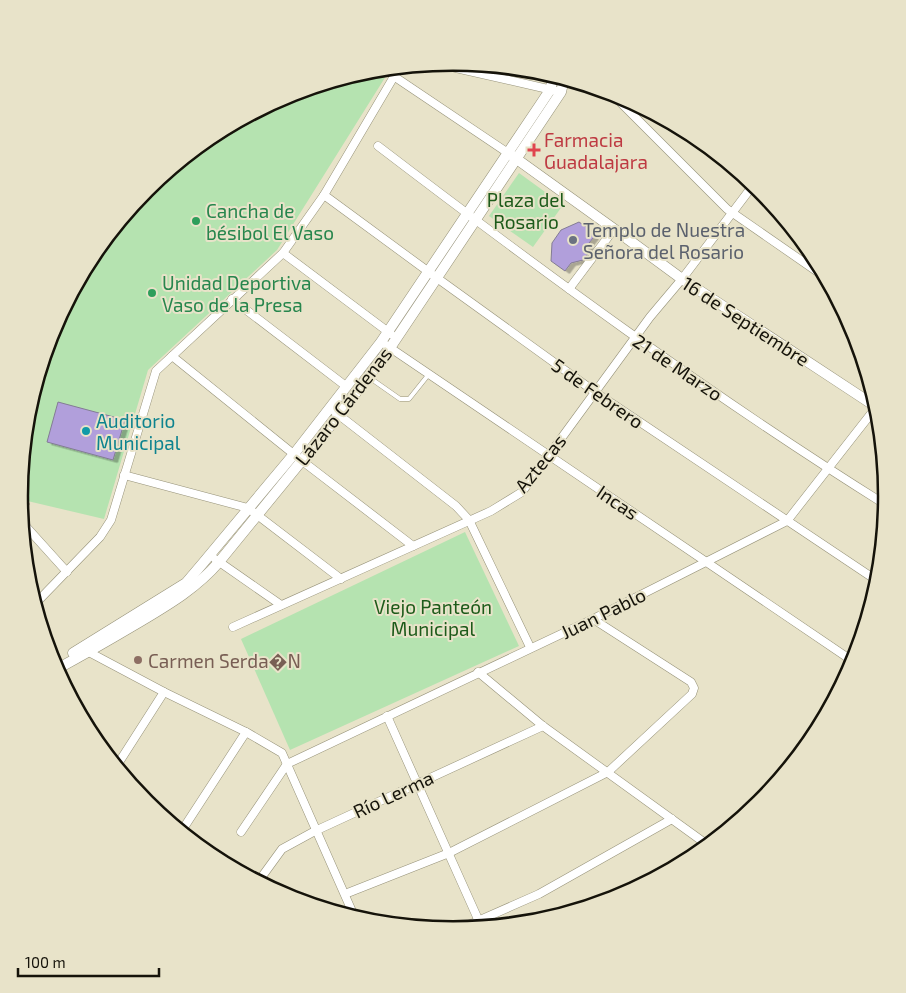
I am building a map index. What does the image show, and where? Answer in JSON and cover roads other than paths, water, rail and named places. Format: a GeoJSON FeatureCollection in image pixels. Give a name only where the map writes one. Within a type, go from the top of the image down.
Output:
{"type":"FeatureCollection","features":[{"type":"Feature","properties":{"kind":"street"},"geometry":{"type":"LineString","coordinates":[[471,72],[561,92]]}},
{"type":"Feature","properties":{"kind":"street"},"geometry":{"type":"LineString","coordinates":[[40,599],[100,537],[111,520],[156,372],[282,253],[324,195],[395,77]]}},
{"type":"Feature","properties":{"kind":"street","name":"16 de Septiembre"},"geometry":{"type":"LineString","coordinates":[[395,77],[512,156],[682,279],[867,401]]}},
{"type":"Feature","properties":{"kind":"street","name":"Lázaro Cárdenas"},"geometry":{"type":"LineString","coordinates":[[512,156],[550,90],[552,83]]}},
{"type":"Feature","properties":{"kind":"street","name":"Lázaro Cárdenas"},"geometry":{"type":"LineString","coordinates":[[61,661],[85,650],[174,601],[209,574],[256,515],[297,457],[334,411],[368,376],[393,334],[471,217],[512,156],[561,92],[563,85]]}},
{"type":"Feature","properties":{"kind":"street"},"geometry":{"type":"LineString","coordinates":[[626,108],[731,212],[811,266]]}},
{"type":"Feature","properties":{"kind":"street","name":"21 de Marzo"},"geometry":{"type":"LineString","coordinates":[[378,146],[635,338],[829,469],[878,499]]}},
{"type":"Feature","properties":{"kind":"street","name":"Aztecas"},"geometry":{"type":"LineString","coordinates":[[233,627],[491,511],[522,492],[635,338],[748,191]]}},
{"type":"Feature","properties":{"kind":"street","name":"5 de Febrero"},"geometry":{"type":"LineString","coordinates":[[324,195],[595,392],[871,576]]}},
{"type":"Feature","properties":{"kind":"street"},"geometry":{"type":"LineString","coordinates":[[569,289],[614,228]]}},
{"type":"Feature","properties":{"kind":"street"},"geometry":{"type":"LineString","coordinates":[[282,253],[393,334]]}},
{"type":"Feature","properties":{"kind":"street"},"geometry":{"type":"LineString","coordinates":[[232,299],[347,386]]}},
{"type":"Feature","properties":{"kind":"street","name":"Lázaro Cárdenas"},"geometry":{"type":"LineString","coordinates":[[334,411],[347,386],[386,345]]}},
{"type":"Feature","properties":{"kind":"street","name":"Incas"},"geometry":{"type":"LineString","coordinates":[[386,345],[847,657]]}},
{"type":"Feature","properties":{"kind":"street"},"geometry":{"type":"LineString","coordinates":[[172,356],[297,457],[413,546]]}},
{"type":"Feature","properties":{"kind":"street"},"geometry":{"type":"LineString","coordinates":[[334,411],[456,506],[469,520],[530,647]]}},
{"type":"Feature","properties":{"kind":"street","name":"Juan Pablo"},"geometry":{"type":"LineString","coordinates":[[286,764],[530,647],[593,619],[787,521],[870,415]]}},
{"type":"Feature","properties":{"kind":"street","name":"Lázaro Cárdenas"},"geometry":{"type":"LineString","coordinates":[[63,665],[186,584],[248,508],[297,457]]}},
{"type":"Feature","properties":{"kind":"street"},"geometry":{"type":"LineString","coordinates":[[124,475],[248,508],[341,578]]}},
{"type":"Feature","properties":{"kind":"street"},"geometry":{"type":"LineString","coordinates":[[29,530],[66,572]]}},
{"type":"Feature","properties":{"kind":"street"},"geometry":{"type":"LineString","coordinates":[[210,555],[281,605]]}},
{"type":"Feature","properties":{"kind":"street"},"geometry":{"type":"LineString","coordinates":[[345,894],[449,853],[608,772],[692,694],[694,688],[690,682],[593,619]]}},
{"type":"Feature","properties":{"kind":"street"},"geometry":{"type":"LineString","coordinates":[[85,650],[164,692],[246,732],[282,753],[352,910]]}},
{"type":"Feature","properties":{"kind":"street"},"geometry":{"type":"LineString","coordinates":[[478,672],[543,726],[702,841]]}},
{"type":"Feature","properties":{"kind":"street"},"geometry":{"type":"LineString","coordinates":[[120,761],[164,692]]}},
{"type":"Feature","properties":{"kind":"street"},"geometry":{"type":"LineString","coordinates":[[387,716],[478,919]]}},
{"type":"Feature","properties":{"kind":"street","name":"Río Lerma"},"geometry":{"type":"LineString","coordinates":[[262,876],[282,849],[315,831],[543,726]]}},
{"type":"Feature","properties":{"kind":"street"},"geometry":{"type":"LineString","coordinates":[[185,826],[246,732]]}},
{"type":"Feature","properties":{"kind":"street"},"geometry":{"type":"LineString","coordinates":[[240,832],[286,764]]}},
{"type":"Feature","properties":{"kind":"street"},"geometry":{"type":"LineString","coordinates":[[473,921],[539,894],[672,819]]}},
{"type":"Feature","properties":{"kind":"lane"},"geometry":{"type":"LineString","coordinates":[[368,376],[400,399],[409,399],[429,374]]}},
{"type":"Feature","properties":{"kind":"place","name":"Farmacia Guadalajara"},"geometry":{"type":"Point","coordinates":[534,150]}},
{"type":"Feature","properties":{"kind":"place","name":"Cancha de bésibol El Vaso"},"geometry":{"type":"Point","coordinates":[196,221]}},
{"type":"Feature","properties":{"kind":"place","name":"Templo de Nuestra Señora del Rosario"},"geometry":{"type":"Point","coordinates":[573,240]}},
{"type":"Feature","properties":{"kind":"place","name":"Unidad Deportiva Vaso de la Presa"},"geometry":{"type":"Point","coordinates":[152,293]}},
{"type":"Feature","properties":{"kind":"place","name":"Auditorio Municipal"},"geometry":{"type":"Point","coordinates":[86,431]}},
{"type":"Feature","properties":{"kind":"place","name":"Carmen Serda�N"},"geometry":{"type":"Point","coordinates":[138,660]}},
{"type":"Feature","properties":{"kind":"park label","name":"Plaza del Rosario"},"geometry":{"type":"Point","coordinates":[526,210]}},
{"type":"Feature","properties":{"kind":"park label","name":"Viejo Panteón Municipal"},"geometry":{"type":"Point","coordinates":[433,617]}}]}
